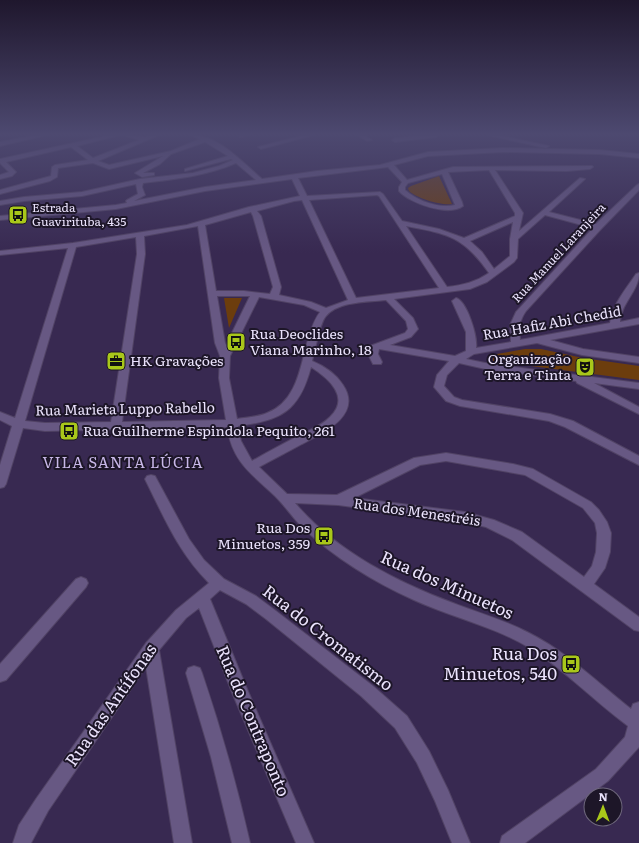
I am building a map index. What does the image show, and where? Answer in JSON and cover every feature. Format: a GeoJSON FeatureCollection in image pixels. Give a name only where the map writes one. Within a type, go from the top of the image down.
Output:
{"type":"FeatureCollection","features":[{"type":"Feature","properties":{"kind":"street"},"geometry":{"type":"LineString","coordinates":[[0,192],[51,179],[54,177],[54,174]]}},
{"type":"Feature","properties":{"kind":"street"},"geometry":{"type":"LineString","coordinates":[[139,174],[150,174]]}},
{"type":"Feature","properties":{"kind":"street"},"geometry":{"type":"LineString","coordinates":[[0,203],[24,199],[82,194],[140,181],[196,174]]}},
{"type":"Feature","properties":{"kind":"street"},"geometry":{"type":"LineString","coordinates":[[252,174],[260,182]]}},
{"type":"Feature","properties":{"kind":"street"},"geometry":{"type":"LineString","coordinates":[[0,218],[116,207],[198,191],[308,174]]}},
{"type":"Feature","properties":{"kind":"street"},"geometry":{"type":"LineString","coordinates":[[399,174],[406,182]]}},
{"type":"Feature","properties":{"kind":"street"},"geometry":{"type":"LineString","coordinates":[[432,174],[406,182],[402,187],[402,191],[411,198],[453,209],[459,206],[459,202],[446,174]]}},
{"type":"Feature","properties":{"kind":"street"},"geometry":{"type":"LineString","coordinates":[[212,294],[256,294],[274,296],[311,304],[326,312],[353,301],[445,290],[476,284],[493,273],[514,256],[514,239],[518,215],[496,174]]}},
{"type":"Feature","properties":{"kind":"street"},"geometry":{"type":"LineString","coordinates":[[294,176],[353,301]]}},
{"type":"Feature","properties":{"kind":"street"},"geometry":{"type":"LineString","coordinates":[[514,239],[582,179]]}},
{"type":"Feature","properties":{"kind":"street"},"geometry":{"type":"LineString","coordinates":[[116,207],[142,195],[139,187],[140,181]]}},
{"type":"Feature","properties":{"kind":"street"},"geometry":{"type":"LineString","coordinates":[[88,184],[96,185],[101,190]]}},
{"type":"Feature","properties":{"kind":"street","name":"Rua Manuel Laranjeira"},"geometry":{"type":"LineString","coordinates":[[516,343],[514,327],[515,319],[598,227],[639,186]]}},
{"type":"Feature","properties":{"kind":"street"},"geometry":{"type":"LineString","coordinates":[[0,253],[73,245],[201,224],[287,200],[377,193],[381,195],[445,290]]}},
{"type":"Feature","properties":{"kind":"street"},"geometry":{"type":"LineString","coordinates":[[252,209],[257,216],[277,287],[274,296]]}},
{"type":"Feature","properties":{"kind":"street"},"geometry":{"type":"LineString","coordinates":[[465,240],[518,215],[542,214],[598,227]]}},
{"type":"Feature","properties":{"kind":"street"},"geometry":{"type":"LineString","coordinates":[[400,223],[442,232],[465,240],[493,273]]}},
{"type":"Feature","properties":{"kind":"street"},"geometry":{"type":"LineString","coordinates":[[201,224],[220,343],[226,356]]}},
{"type":"Feature","properties":{"kind":"street"},"geometry":{"type":"LineString","coordinates":[[116,426],[140,254],[140,235]]}},
{"type":"Feature","properties":{"kind":"street"},"geometry":{"type":"LineString","coordinates":[[0,484],[17,424],[73,245]]}},
{"type":"Feature","properties":{"kind":"street"},"geometry":{"type":"LineString","coordinates":[[615,325],[617,311],[639,276]]}},
{"type":"Feature","properties":{"kind":"street"},"geometry":{"type":"LineString","coordinates":[[226,356],[256,294]]}},
{"type":"Feature","properties":{"kind":"street"},"geometry":{"type":"LineString","coordinates":[[377,362],[372,351],[377,346],[402,338],[413,329],[410,320],[388,297]]}},
{"type":"Feature","properties":{"kind":"street"},"geometry":{"type":"LineString","coordinates":[[456,301],[472,335],[471,352]]}},
{"type":"Feature","properties":{"kind":"street","name":"Rua Marieta Luppo Rabello"},"geometry":{"type":"LineString","coordinates":[[17,424],[45,427],[116,426],[232,423],[264,418],[281,411],[292,401],[300,385],[321,317],[326,312]]}},
{"type":"Feature","properties":{"kind":"street","name":"Rua Hafiz Abi Chedid"},"geometry":{"type":"LineString","coordinates":[[455,360],[471,352],[639,321]]}},
{"type":"Feature","properties":{"kind":"street"},"geometry":{"type":"LineString","coordinates":[[535,340],[582,352],[639,360]]}},
{"type":"Feature","properties":{"kind":"street"},"geometry":{"type":"LineString","coordinates":[[377,346],[490,367],[639,386]]}},
{"type":"Feature","properties":{"kind":"street","name":"Rua dos Minuetos"},"geometry":{"type":"LineString","coordinates":[[226,356],[224,378],[238,450],[250,467],[283,498],[307,524],[340,552],[374,574],[435,603],[503,629],[532,643],[638,719]]}},
{"type":"Feature","properties":{"kind":"street"},"geometry":{"type":"LineString","coordinates":[[455,360],[445,370],[439,381],[439,387],[450,399],[460,403],[550,418],[568,424],[597,438],[639,462]]}},
{"type":"Feature","properties":{"kind":"street"},"geometry":{"type":"LineString","coordinates":[[250,467],[324,426],[337,416],[343,403],[338,382],[325,371],[307,362]]}},
{"type":"Feature","properties":{"kind":"street"},"geometry":{"type":"LineString","coordinates":[[575,377],[639,411]]}},
{"type":"Feature","properties":{"kind":"street"},"geometry":{"type":"LineString","coordinates":[[612,398],[618,383]]}},
{"type":"Feature","properties":{"kind":"street"},"geometry":{"type":"LineString","coordinates":[[2,418],[17,424]]}},
{"type":"Feature","properties":{"kind":"street"},"geometry":{"type":"LineString","coordinates":[[338,500],[418,461],[446,457],[529,472],[587,504],[601,522],[604,533],[603,552],[598,568],[586,585]]}},
{"type":"Feature","properties":{"kind":"street","name":"Rua do Cromatismo"},"geometry":{"type":"LineString","coordinates":[[152,479],[184,543],[199,564],[219,583],[251,600],[367,691],[401,722],[423,757],[442,796],[461,843]]}},
{"type":"Feature","properties":{"kind":"street","name":"Rua dos Menestréis"},"geometry":{"type":"LineString","coordinates":[[283,498],[338,500],[465,516],[489,523],[516,536],[586,585],[639,625]]}},
{"type":"Feature","properties":{"kind":"street"},"geometry":{"type":"LineString","coordinates":[[0,675],[81,583]]}},
{"type":"Feature","properties":{"kind":"street","name":"Rua das Antífonas"},"geometry":{"type":"LineString","coordinates":[[22,843],[26,832],[42,805],[151,648],[181,614],[219,583]]}},
{"type":"Feature","properties":{"kind":"street","name":"Rua do Contraponto"},"geometry":{"type":"LineString","coordinates":[[202,598],[239,690],[306,843]]}},
{"type":"Feature","properties":{"kind":"street"},"geometry":{"type":"LineString","coordinates":[[151,648],[183,843]]}},
{"type":"Feature","properties":{"kind":"street"},"geometry":{"type":"LineString","coordinates":[[194,673],[218,750],[241,843]]}},
{"type":"Feature","properties":{"kind":"street"},"geometry":{"type":"LineString","coordinates":[[509,843],[602,775],[633,741],[638,719]]}},
{"type":"Feature","properties":{"kind":"shaded area"},"geometry":{"type":"Polygon","coordinates":[[[439,176],[452,204],[442,204],[429,201],[412,194],[409,191],[408,188],[411,186],[439,176]]]}},
{"type":"Feature","properties":{"kind":"shaded area"},"geometry":{"type":"Polygon","coordinates":[[[224,298],[242,298],[229,328],[224,298]]]}},
{"type":"Feature","properties":{"kind":"shaded area"},"geometry":{"type":"Polygon","coordinates":[[[525,349],[541,349],[583,358],[639,366],[639,380],[493,361],[493,358],[489,357],[491,355],[525,349]]]}},
{"type":"Feature","properties":{"kind":"place","name":"Estrada Guavirituba, 435"},"geometry":{"type":"Point","coordinates":[18,215]}},
{"type":"Feature","properties":{"kind":"place","name":"Rua Deoclides Viana Marinho, 18"},"geometry":{"type":"Point","coordinates":[236,342]}},
{"type":"Feature","properties":{"kind":"place","name":"HK Gravações"},"geometry":{"type":"Point","coordinates":[116,361]}},
{"type":"Feature","properties":{"kind":"place","name":"Organização Terra e Tinta"},"geometry":{"type":"Point","coordinates":[585,367]}},
{"type":"Feature","properties":{"kind":"place","name":"Rua Guilherme Espindola Pequito, 261"},"geometry":{"type":"Point","coordinates":[69,431]}},
{"type":"Feature","properties":{"kind":"place","name":"Rua Dos Minuetos, 359"},"geometry":{"type":"Point","coordinates":[324,536]}},
{"type":"Feature","properties":{"kind":"place","name":"Rua Dos Minuetos, 540"},"geometry":{"type":"Point","coordinates":[571,664]}},
{"type":"Feature","properties":{"kind":"district","name":"VILA SANTA LÚCIA"},"geometry":{"type":"Point","coordinates":[123,463]}}]}
